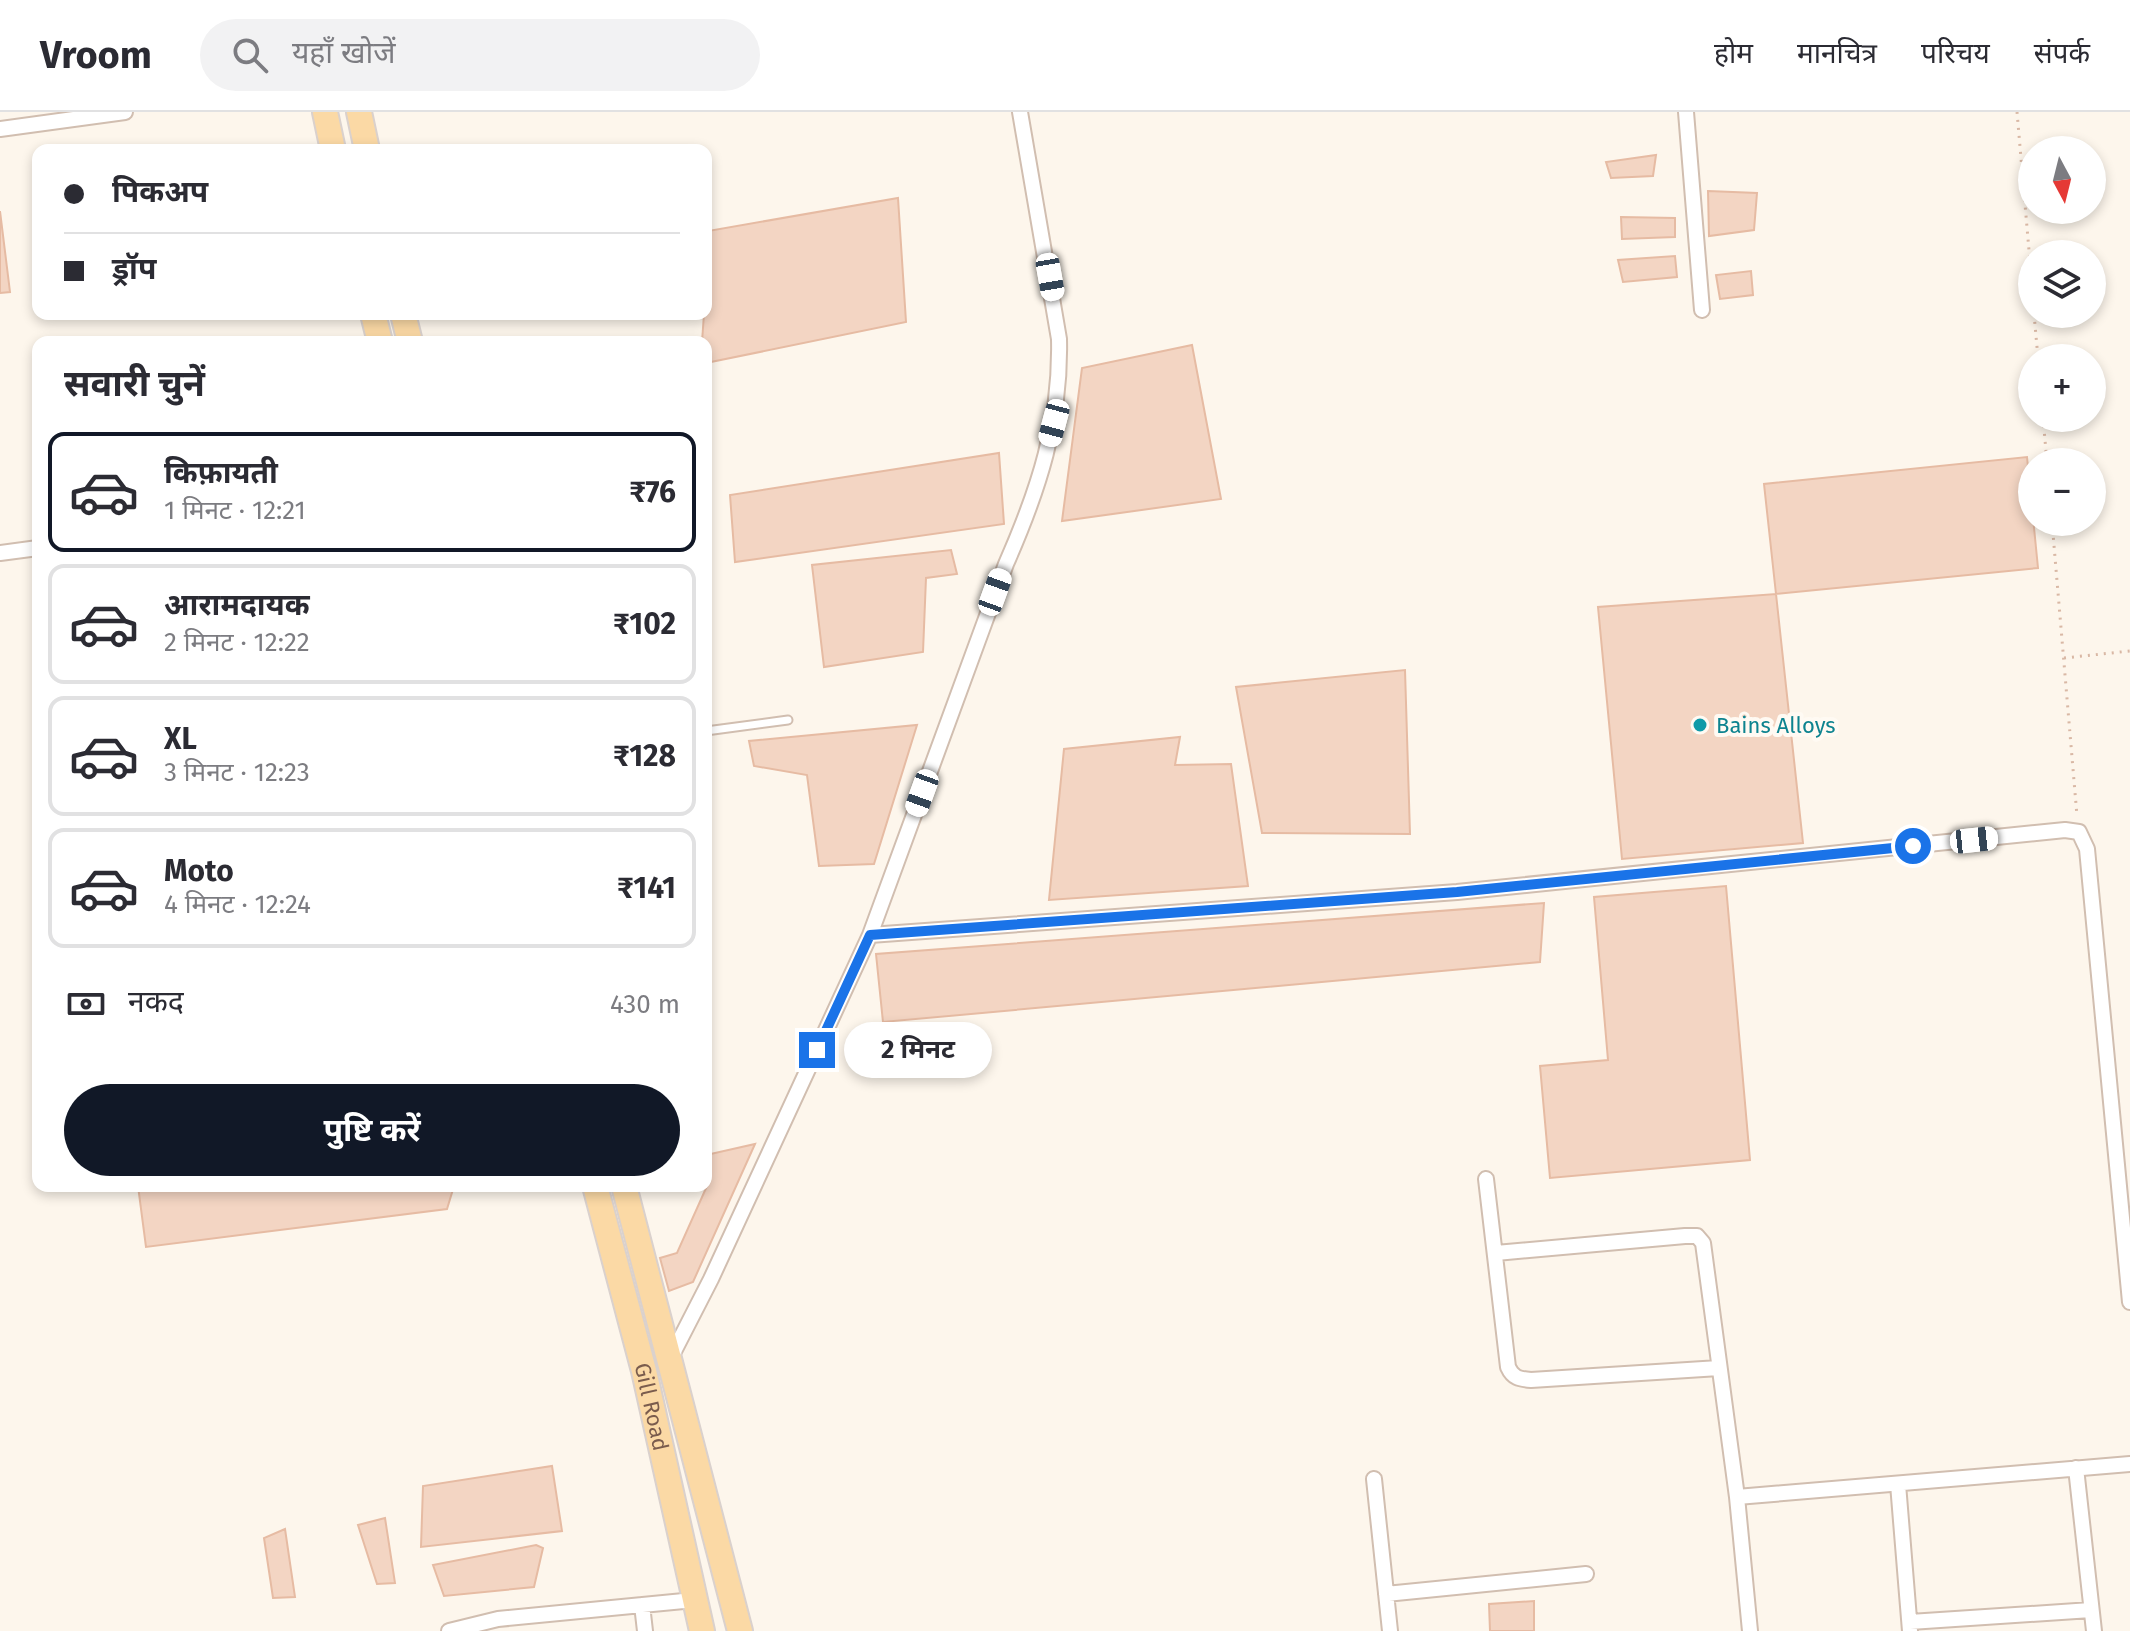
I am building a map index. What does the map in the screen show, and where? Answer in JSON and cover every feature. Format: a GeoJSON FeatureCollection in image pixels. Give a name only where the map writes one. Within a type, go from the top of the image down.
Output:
{"type":"FeatureCollection","features":[{"type":"Feature","properties":{"kind":"main road"},"geometry":{"type":"LineString","coordinates":[[325,112],[332,144]]}},
{"type":"Feature","properties":{"kind":"main road"},"geometry":{"type":"LineString","coordinates":[[359,112],[366,144]]}},
{"type":"Feature","properties":{"kind":"main road","name":"Gill Road"},"geometry":{"type":"LineString","coordinates":[[597,1192],[644,1371],[702,1631]]}},
{"type":"Feature","properties":{"kind":"main road"},"geometry":{"type":"LineString","coordinates":[[626,1192],[740,1631]]}},
{"type":"Feature","properties":{"kind":"street"},"geometry":{"type":"LineString","coordinates":[[0,129],[125,112]]}},
{"type":"Feature","properties":{"kind":"street"},"geometry":{"type":"LineString","coordinates":[[670,1359],[711,1279],[870,935],[1033,498],[1054,423],[1060,376],[1059,339],[1020,112]]}},
{"type":"Feature","properties":{"kind":"street"},"geometry":{"type":"LineString","coordinates":[[1686,112],[1702,310]]}},
{"type":"Feature","properties":{"kind":"street"},"geometry":{"type":"LineString","coordinates":[[0,553],[32,549]]}},
{"type":"Feature","properties":{"kind":"street"},"geometry":{"type":"LineString","coordinates":[[870,935],[1457,892],[2065,830],[2079,832],[2087,849],[2130,1302]]}},
{"type":"Feature","properties":{"kind":"street"},"geometry":{"type":"LineString","coordinates":[[1486,1179],[1508,1367],[1512,1375],[1519,1379],[1719,1368]]}},
{"type":"Feature","properties":{"kind":"street"},"geometry":{"type":"LineString","coordinates":[[1496,1253],[1697,1236],[1703,1243],[1737,1497],[1750,1631]]}},
{"type":"Feature","properties":{"kind":"street"},"geometry":{"type":"LineString","coordinates":[[1737,1497],[2130,1464]]}},
{"type":"Feature","properties":{"kind":"street"},"geometry":{"type":"LineString","coordinates":[[2076,1468],[2094,1631]]}},
{"type":"Feature","properties":{"kind":"street"},"geometry":{"type":"LineString","coordinates":[[1374,1479],[1390,1631]]}},
{"type":"Feature","properties":{"kind":"street"},"geometry":{"type":"LineString","coordinates":[[1898,1484],[1910,1626],[2091,1610]]}},
{"type":"Feature","properties":{"kind":"street"},"geometry":{"type":"LineString","coordinates":[[1386,1594],[1586,1574]]}},
{"type":"Feature","properties":{"kind":"street"},"geometry":{"type":"LineString","coordinates":[[449,1631],[468,1625],[535,1623],[642,1605],[694,1600]]}},
{"type":"Feature","properties":{"kind":"street"},"geometry":{"type":"LineString","coordinates":[[642,1605],[645,1631]]}},
{"type":"Feature","properties":{"kind":"lane"},"geometry":{"type":"LineString","coordinates":[[712,730],[788,720]]}},
{"type":"Feature","properties":{"kind":"path"},"geometry":{"type":"LineString","coordinates":[[2017,112],[2028,240]]}},
{"type":"Feature","properties":{"kind":"path"},"geometry":{"type":"LineString","coordinates":[[2053,536],[2079,832]]}},
{"type":"Feature","properties":{"kind":"path"},"geometry":{"type":"LineString","coordinates":[[2064,658],[2130,651]]}},
{"type":"Feature","properties":{"kind":"building"},"geometry":{"type":"Polygon","coordinates":[[[1656,155],[1653,176],[1611,178],[1606,162],[1656,155]]]}},
{"type":"Feature","properties":{"kind":"building"},"geometry":{"type":"Polygon","coordinates":[[[1708,191],[1757,193],[1754,230],[1709,236],[1708,191]]]}},
{"type":"Feature","properties":{"kind":"building"},"geometry":{"type":"Polygon","coordinates":[[[898,198],[906,322],[712,362],[712,336],[702,336],[704,320],[712,320],[712,230],[898,198]]]}},
{"type":"Feature","properties":{"kind":"building"},"geometry":{"type":"Polygon","coordinates":[[[0,211],[10,292],[0,293],[0,211]]]}},
{"type":"Feature","properties":{"kind":"building"},"geometry":{"type":"Polygon","coordinates":[[[1621,217],[1675,218],[1675,237],[1622,239],[1621,217]]]}},
{"type":"Feature","properties":{"kind":"building"},"geometry":{"type":"Polygon","coordinates":[[[1675,256],[1677,277],[1623,282],[1618,260],[1675,256]]]}},
{"type":"Feature","properties":{"kind":"building"},"geometry":{"type":"Polygon","coordinates":[[[1751,271],[1753,295],[1720,299],[1716,275],[1751,271]]]}},
{"type":"Feature","properties":{"kind":"building"},"geometry":{"type":"Polygon","coordinates":[[[1192,345],[1221,499],[1062,521],[1082,368],[1192,345]]]}},
{"type":"Feature","properties":{"kind":"building"},"geometry":{"type":"Polygon","coordinates":[[[999,453],[1004,524],[735,562],[730,495],[999,453]]]}},
{"type":"Feature","properties":{"kind":"building"},"geometry":{"type":"Polygon","coordinates":[[[2018,458],[2018,536],[2035,536],[2038,568],[1776,594],[1764,484],[2018,458]]]}},
{"type":"Feature","properties":{"kind":"building"},"geometry":{"type":"Polygon","coordinates":[[[951,550],[957,574],[926,578],[923,652],[824,667],[812,565],[951,550]]]}},
{"type":"Feature","properties":{"kind":"building","name":"Bains Alloys"},"geometry":{"type":"Polygon","coordinates":[[[1776,594],[1803,843],[1622,859],[1598,607],[1776,594]]]}},
{"type":"Feature","properties":{"kind":"building"},"geometry":{"type":"Polygon","coordinates":[[[1405,670],[1410,834],[1262,833],[1236,687],[1405,670]]]}},
{"type":"Feature","properties":{"kind":"building"},"geometry":{"type":"Polygon","coordinates":[[[917,725],[874,864],[819,866],[807,775],[754,766],[749,741],[917,725]]]}},
{"type":"Feature","properties":{"kind":"building"},"geometry":{"type":"Polygon","coordinates":[[[1180,737],[1175,765],[1231,764],[1248,886],[1049,900],[1064,749],[1180,737]]]}},
{"type":"Feature","properties":{"kind":"building"},"geometry":{"type":"Polygon","coordinates":[[[1726,886],[1750,1160],[1550,1178],[1540,1066],[1608,1060],[1594,897],[1726,886]]]}},
{"type":"Feature","properties":{"kind":"building"},"geometry":{"type":"Polygon","coordinates":[[[1544,903],[1540,962],[883,1022],[876,954],[1544,903]]]}},
{"type":"Feature","properties":{"kind":"building"},"geometry":{"type":"Polygon","coordinates":[[[755,1144],[693,1282],[669,1291],[660,1258],[677,1253],[704,1192],[712,1192],[712,1154],[755,1144]]]}},
{"type":"Feature","properties":{"kind":"building"},"geometry":{"type":"Polygon","coordinates":[[[139,1192],[452,1192],[447,1209],[146,1247],[139,1192]]]}},
{"type":"Feature","properties":{"kind":"building"},"geometry":{"type":"Polygon","coordinates":[[[552,1466],[562,1531],[421,1547],[423,1486],[552,1466]]]}},
{"type":"Feature","properties":{"kind":"building"},"geometry":{"type":"Polygon","coordinates":[[[385,1518],[395,1583],[377,1584],[358,1525],[385,1518]]]}},
{"type":"Feature","properties":{"kind":"building"},"geometry":{"type":"Polygon","coordinates":[[[285,1529],[295,1597],[273,1598],[264,1538],[285,1529]]]}},
{"type":"Feature","properties":{"kind":"building"},"geometry":{"type":"Polygon","coordinates":[[[536,1545],[543,1548],[534,1587],[444,1596],[433,1565],[536,1545]]]}},
{"type":"Feature","properties":{"kind":"building"},"geometry":{"type":"Polygon","coordinates":[[[1534,1601],[1534,1631],[1490,1631],[1489,1604],[1534,1601]]]}},
{"type":"Feature","properties":{"kind":"place","name":"Bains Alloys"},"geometry":{"type":"Point","coordinates":[1700,725]}},
{"type":"Feature","properties":{"kind":"route"},"geometry":{"type":"LineString","coordinates":[[817,1050],[870,935],[1457,892],[1913,846]]}}]}
